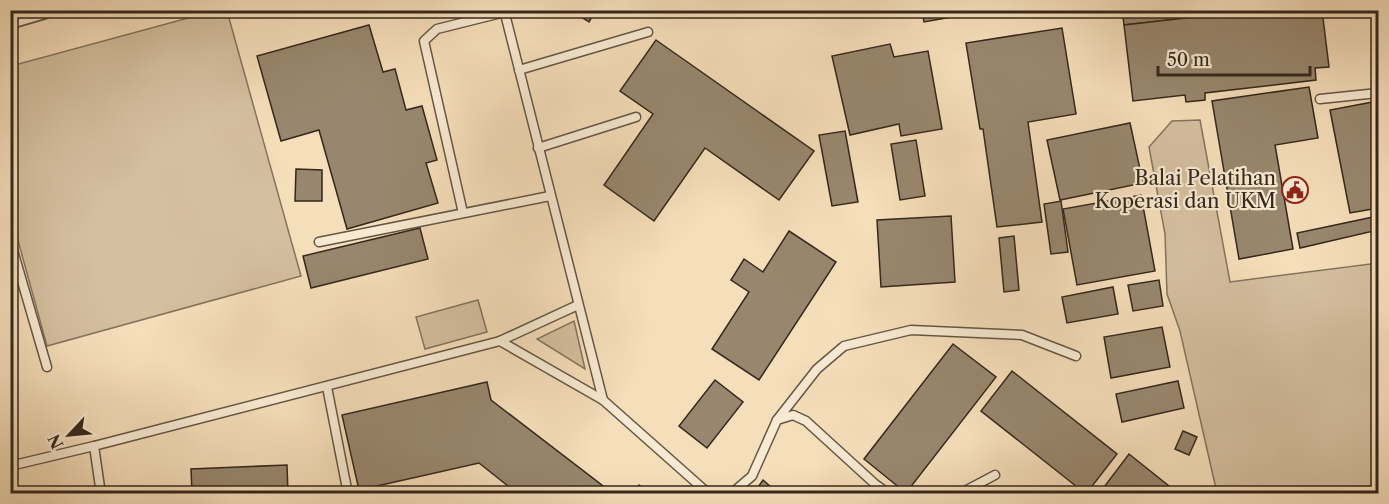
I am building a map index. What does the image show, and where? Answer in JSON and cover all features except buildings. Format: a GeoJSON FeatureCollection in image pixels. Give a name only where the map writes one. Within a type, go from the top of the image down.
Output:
{"type":"FeatureCollection","features":[{"type":"Feature","properties":{"kind":"street"},"geometry":{"type":"LineString","coordinates":[[10,20],[44,10]]}},
{"type":"Feature","properties":{"kind":"lane"},"geometry":{"type":"LineString","coordinates":[[464,213],[424,41],[438,29],[505,11],[603,400]]}},
{"type":"Feature","properties":{"kind":"lane"},"geometry":{"type":"LineString","coordinates":[[519,70],[648,32]]}},
{"type":"Feature","properties":{"kind":"lane"},"geometry":{"type":"LineString","coordinates":[[1320,99],[1378,93]]}},
{"type":"Feature","properties":{"kind":"lane"},"geometry":{"type":"LineString","coordinates":[[538,148],[636,117]]}},
{"type":"Feature","properties":{"kind":"lane"},"geometry":{"type":"LineString","coordinates":[[319,242],[550,196]]}},
{"type":"Feature","properties":{"kind":"lane"},"geometry":{"type":"LineString","coordinates":[[10,240],[47,367]]}},
{"type":"Feature","properties":{"kind":"lane"},"geometry":{"type":"LineString","coordinates":[[10,466],[327,387],[500,341],[578,305]]}},
{"type":"Feature","properties":{"kind":"lane"},"geometry":{"type":"LineString","coordinates":[[731,494],[752,476],[777,420],[817,369],[844,346],[911,330],[1022,335],[1076,356]]}},
{"type":"Feature","properties":{"kind":"lane"},"geometry":{"type":"LineString","coordinates":[[500,341],[603,400],[709,494]]}},
{"type":"Feature","properties":{"kind":"lane"},"geometry":{"type":"LineString","coordinates":[[327,387],[348,494]]}},
{"type":"Feature","properties":{"kind":"lane"},"geometry":{"type":"LineString","coordinates":[[777,420],[793,415],[806,421],[875,484],[890,494]]}},
{"type":"Feature","properties":{"kind":"lane"},"geometry":{"type":"LineString","coordinates":[[94,446],[101,494]]}},
{"type":"Feature","properties":{"kind":"lane"},"geometry":{"type":"LineString","coordinates":[[959,494],[995,475]]}},
{"type":"Feature","properties":{"kind":"shaded area"},"geometry":{"type":"Polygon","coordinates":[[[214,11],[227,11],[301,276],[47,346],[11,215],[11,66],[214,11]]]}},
{"type":"Feature","properties":{"kind":"shaded area"},"geometry":{"type":"Polygon","coordinates":[[[1200,120],[1230,282],[1378,263],[1378,493],[1217,493],[1180,331],[1167,294],[1165,234],[1149,147],[1172,121],[1200,120]]]}},
{"type":"Feature","properties":{"kind":"shaded area"},"geometry":{"type":"Polygon","coordinates":[[[478,300],[487,332],[425,349],[416,317],[478,300]]]}},
{"type":"Feature","properties":{"kind":"shaded area"},"geometry":{"type":"Polygon","coordinates":[[[574,321],[585,369],[537,339],[574,321]]]}},
{"type":"Feature","properties":{"kind":"place","name":"Balai Pelatihan Koperasi dan UKM"},"geometry":{"type":"Point","coordinates":[1295,190]}}]}
